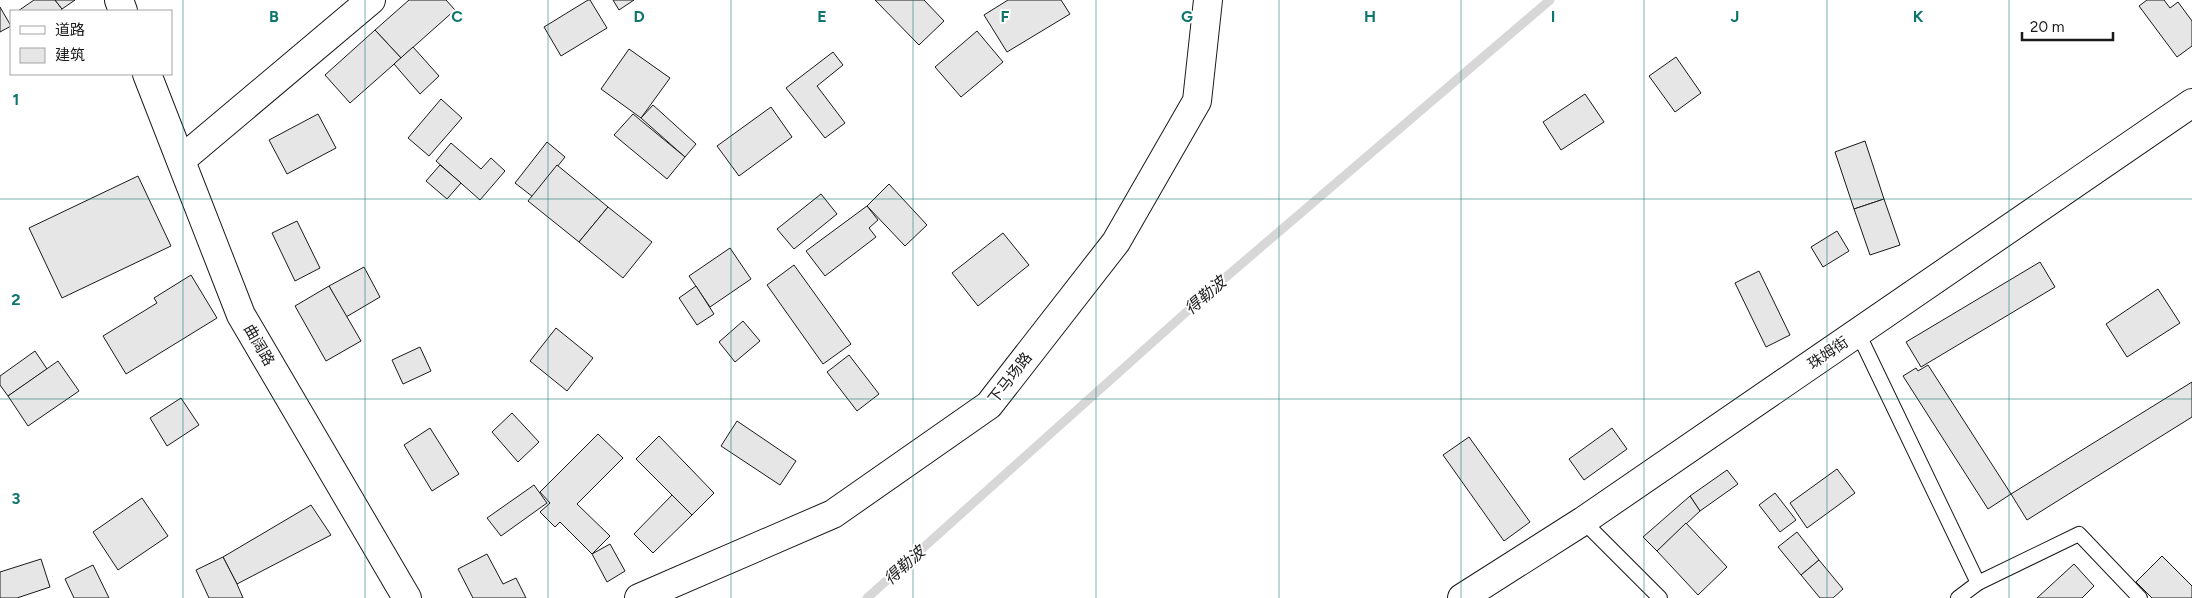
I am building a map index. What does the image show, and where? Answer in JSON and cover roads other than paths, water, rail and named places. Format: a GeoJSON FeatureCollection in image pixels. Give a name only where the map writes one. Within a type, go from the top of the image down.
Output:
{"type":"FeatureCollection","features":[{"type":"Feature","properties":{"kind":"street"},"geometry":{"type":"LineString","coordinates":[[181,160],[371,0]]}},
{"type":"Feature","properties":{"kind":"street","name":"下马场路"},"geometry":{"type":"LineString","coordinates":[[639,598],[833,514],[989,406],[1116,242],[1197,100],[1208,0]]}},
{"type":"Feature","properties":{"kind":"street","name":"曲阔路"},"geometry":{"type":"LineString","coordinates":[[147,75],[241,315],[407,598]]}},
{"type":"Feature","properties":{"kind":"street","name":"珠姆街"},"geometry":{"type":"LineString","coordinates":[[1462,598],[1583,521],[2192,104]]}},
{"type":"Feature","properties":{"kind":"lane"},"geometry":{"type":"LineString","coordinates":[[1858,333],[1978,583]]}},
{"type":"Feature","properties":{"kind":"lane"},"geometry":{"type":"LineString","coordinates":[[1583,521],[1660,598]]}},
{"type":"Feature","properties":{"kind":"lane"},"geometry":{"type":"LineString","coordinates":[[1958,598],[1978,583],[2079,534],[2140,598]]}},
{"type":"Feature","properties":{"kind":"waterway","name":"得勒波"},"geometry":{"type":"LineString","coordinates":[[867,598],[1212,289],[1550,0]]}}]}
